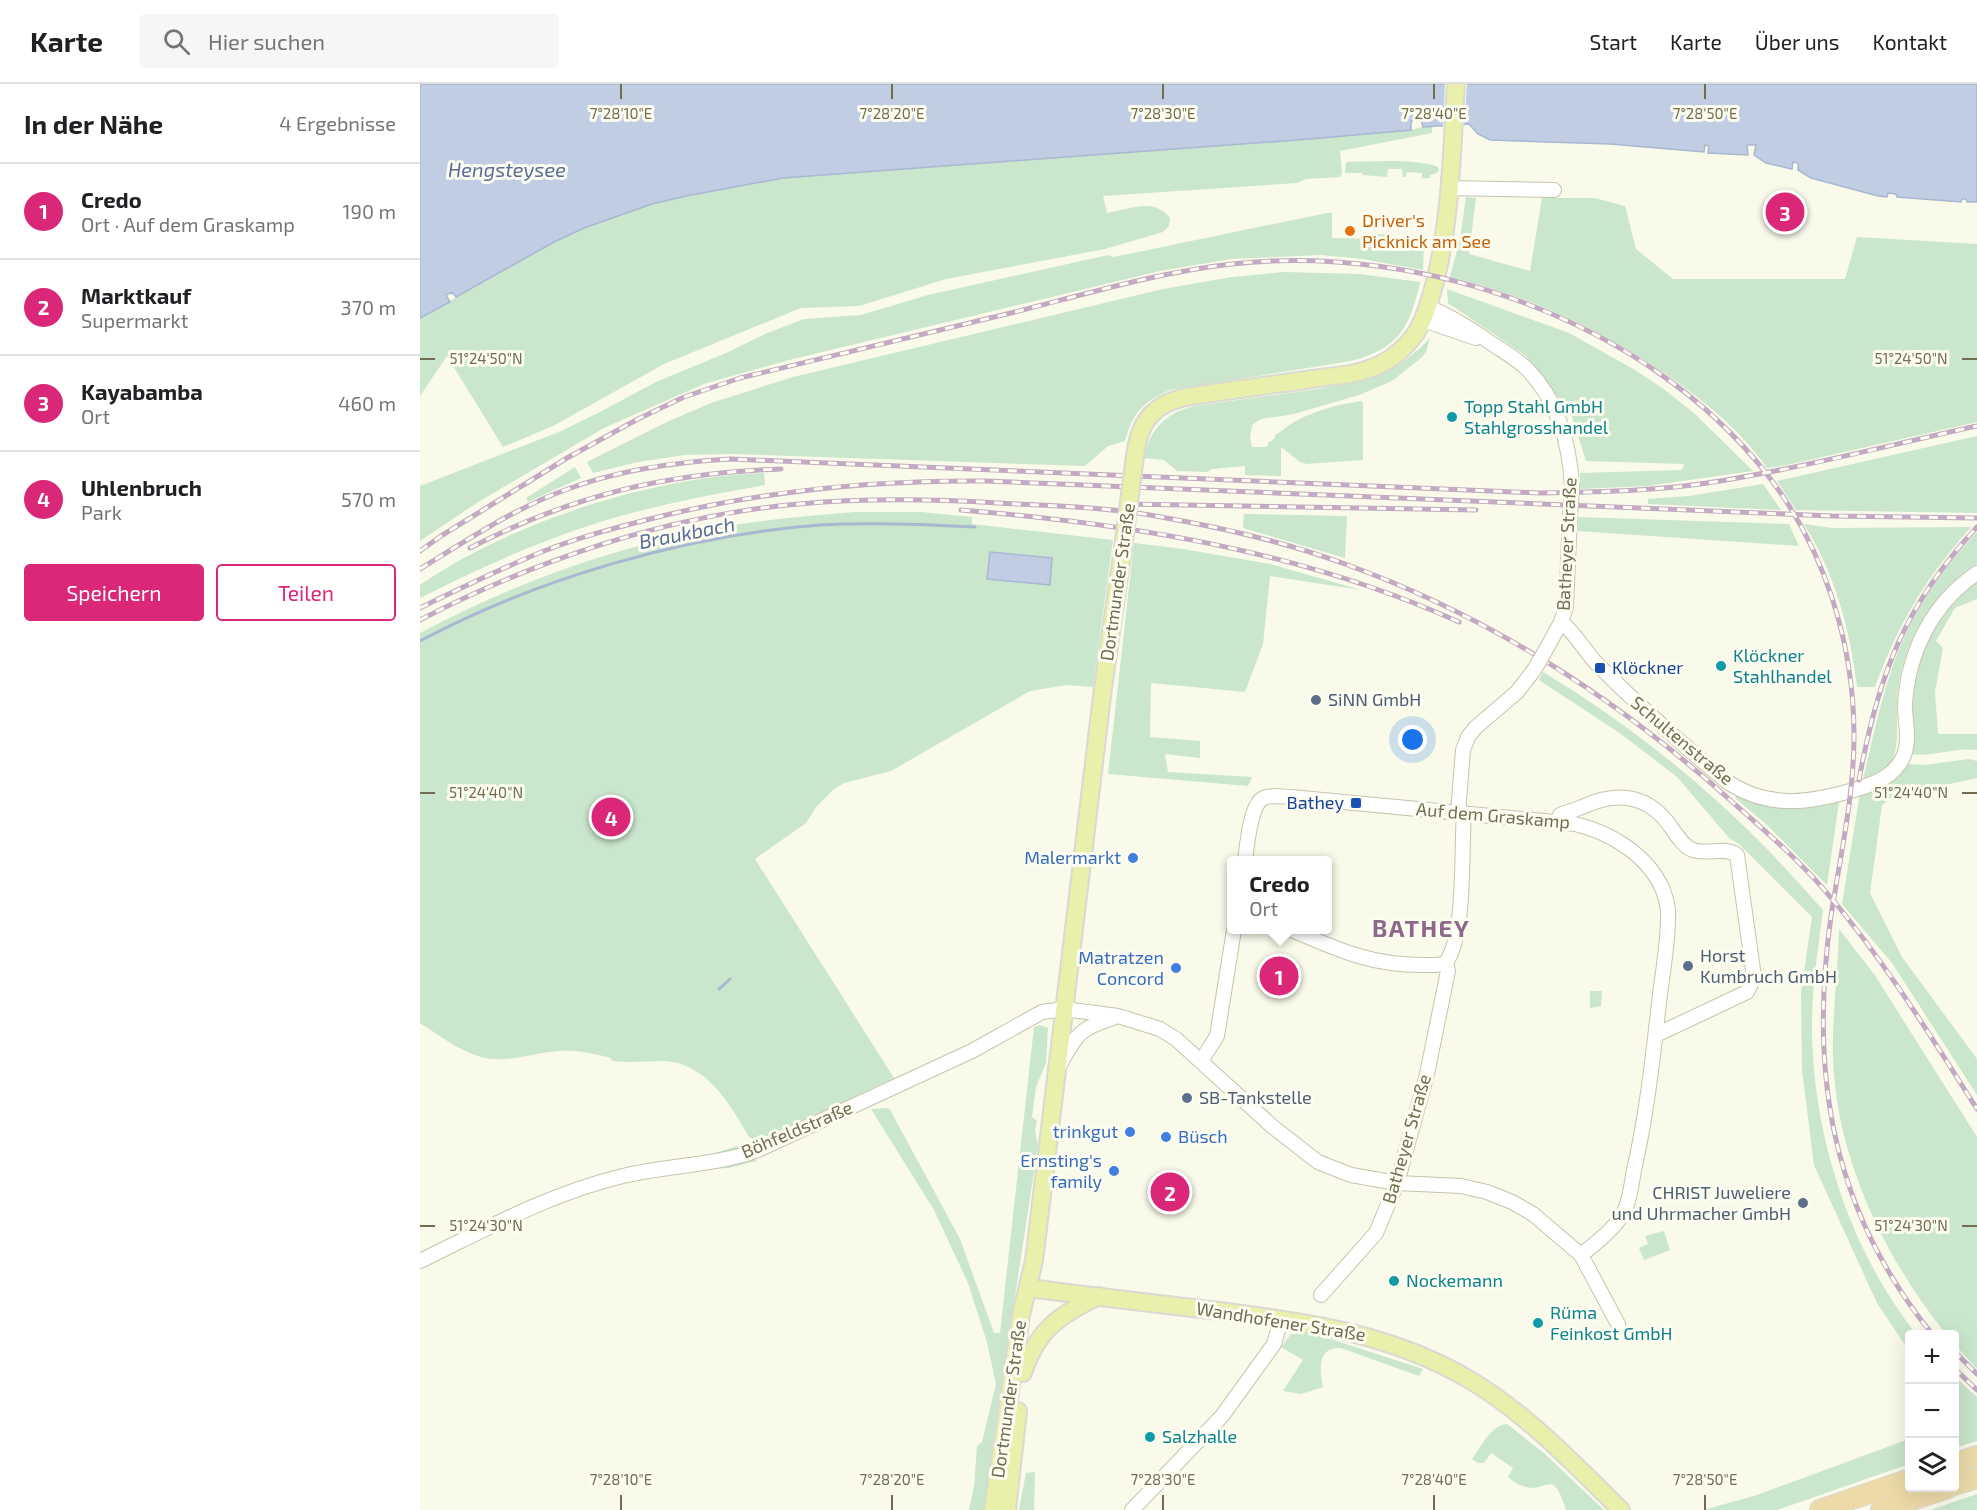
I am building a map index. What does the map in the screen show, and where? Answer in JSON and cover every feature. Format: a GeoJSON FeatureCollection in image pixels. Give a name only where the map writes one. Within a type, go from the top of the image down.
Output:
{"type":"FeatureCollection","features":[{"type":"Feature","properties":{"kind":"highway"},"geometry":{"type":"LineString","coordinates":[[1959,1462],[1977,1456]]}},
{"type":"Feature","properties":{"kind":"highway"},"geometry":{"type":"LineString","coordinates":[[1959,1483],[1977,1478]]}},
{"type":"Feature","properties":{"kind":"highway"},"geometry":{"type":"LineString","coordinates":[[1820,1510],[1905,1481]]}},
{"type":"Feature","properties":{"kind":"highway"},"geometry":{"type":"LineString","coordinates":[[1881,1510],[1936,1492]]}},
{"type":"Feature","properties":{"kind":"main road","name":"Dortmunder Straße"},"geometry":{"type":"LineString","coordinates":[[1007,1510],[1029,1317],[1029,1288],[1058,1068],[1103,688],[1135,456],[1143,424],[1163,405],[1185,397],[1365,370],[1378,366],[1399,352],[1412,338],[1425,314],[1442,248],[1450,188],[1456,84]]}},
{"type":"Feature","properties":{"kind":"main road","name":"Dortmunder Straße"},"geometry":{"type":"LineString","coordinates":[[993,1510],[1020,1315],[1029,1288]]}},
{"type":"Feature","properties":{"kind":"main road","name":"Wandhofener Straße"},"geometry":{"type":"LineString","coordinates":[[1029,1288],[1281,1320],[1340,1329],[1381,1339],[1429,1359],[1471,1381],[1522,1417],[1621,1510]]}},
{"type":"Feature","properties":{"kind":"main road"},"geometry":{"type":"LineString","coordinates":[[1023,1373],[1029,1356],[1044,1332],[1055,1320],[1101,1296]]}},
{"type":"Feature","properties":{"kind":"street"},"geometry":{"type":"LineString","coordinates":[[1450,188],[1554,190]]}},
{"type":"Feature","properties":{"kind":"street","name":"Batheyer Straße"},"geometry":{"type":"LineString","coordinates":[[1321,1295],[1376,1233],[1397,1183],[1427,1074],[1448,971],[1446,963],[1453,951],[1459,912],[1463,750],[1468,737],[1475,728],[1517,692],[1534,670],[1554,637],[1566,607],[1571,469],[1566,439],[1548,396],[1528,370],[1489,342],[1425,314]]}},
{"type":"Feature","properties":{"kind":"street","name":"Schultenstraße"},"geometry":{"type":"LineString","coordinates":[[1561,622],[1569,628],[1586,653],[1651,717],[1737,788],[1762,798],[1793,802],[1821,800],[1888,776],[1902,758],[1906,745],[1906,692],[1910,669],[1918,645],[1939,607],[1959,586],[1977,573]]}},
{"type":"Feature","properties":{"kind":"street","name":"Schultenstraße"},"geometry":{"type":"LineString","coordinates":[[1554,637],[1586,653]]}},
{"type":"Feature","properties":{"kind":"street","name":"Auf dem Graskamp"},"geometry":{"type":"LineString","coordinates":[[1246,856],[1256,807],[1262,799],[1271,797],[1558,821],[1593,829],[1617,841],[1646,866],[1663,892],[1668,917],[1656,1035],[1641,1143],[1626,1208],[1606,1234],[1581,1255]]}},
{"type":"Feature","properties":{"kind":"street"},"geometry":{"type":"LineString","coordinates":[[1558,821],[1560,815],[1589,803],[1619,797],[1653,808],[1693,851],[1732,851],[1737,855],[1754,977],[1747,992],[1656,1035]]}},
{"type":"Feature","properties":{"kind":"street"},"geometry":{"type":"LineString","coordinates":[[1201,1061],[1217,1036],[1233,934]]}},
{"type":"Feature","properties":{"kind":"street"},"geometry":{"type":"LineString","coordinates":[[1302,934],[1377,962],[1405,965],[1446,963]]}},
{"type":"Feature","properties":{"kind":"street"},"geometry":{"type":"LineString","coordinates":[[1064,1009],[1118,1016],[1160,1029],[1201,1061],[1273,1127],[1318,1162],[1351,1175],[1397,1183],[1461,1186],[1487,1192],[1512,1202],[1533,1214],[1581,1255],[1617,1324]]}},
{"type":"Feature","properties":{"kind":"street","name":"Böhfeldstraße"},"geometry":{"type":"LineString","coordinates":[[420,1262],[558,1195],[624,1175],[730,1158],[758,1150],[972,1051],[1042,1012],[1064,1009]]}},
{"type":"Feature","properties":{"kind":"street"},"geometry":{"type":"LineString","coordinates":[[1058,1068],[1072,1043],[1083,1030],[1095,1023],[1118,1016]]}},
{"type":"Feature","properties":{"kind":"street"},"geometry":{"type":"LineString","coordinates":[[1132,1510],[1222,1416],[1274,1344],[1281,1320]]}},
{"type":"Feature","properties":{"kind":"green space"},"geometry":{"type":"Polygon","coordinates":[[[1432,127],[1432,133],[1340,151],[1342,173],[1340,177],[1306,179],[1297,183],[1103,196],[1107,213],[1149,206],[1164,212],[1170,218],[1169,226],[1163,232],[1105,249],[946,279],[859,306],[801,308],[664,364],[553,426],[503,447],[447,356],[420,396],[420,318],[554,242],[584,228],[652,204],[783,178],[1310,139],[1432,127]]]}},
{"type":"Feature","properties":{"kind":"green space"},"geometry":{"type":"Polygon","coordinates":[[[1346,162],[1417,162],[1438,167],[1439,170],[1430,175],[1430,178],[1422,178],[1422,173],[1407,172],[1406,177],[1403,177],[1402,169],[1388,169],[1387,177],[1362,175],[1362,173],[1345,173],[1346,162]]]}},
{"type":"Feature","properties":{"kind":"green space"},"geometry":{"type":"Polygon","coordinates":[[[1466,197],[1476,198],[1469,254],[1530,271],[1542,198],[1595,198],[1625,206],[1636,249],[1673,279],[1845,279],[1857,237],[1977,244],[1977,422],[1767,468],[1748,444],[1717,413],[1681,385],[1627,349],[1571,319],[1542,307],[1512,295],[1450,277],[1460,239],[1466,197]]]}},
{"type":"Feature","properties":{"kind":"green space"},"geometry":{"type":"Polygon","coordinates":[[[1332,213],[1332,238],[1377,239],[1378,234],[1389,235],[1390,241],[1424,242],[1423,270],[1362,259],[1321,255],[1231,259],[1160,271],[789,360],[704,384],[604,428],[478,502],[420,541],[420,486],[559,432],[656,382],[804,319],[861,315],[928,295],[1108,255],[1114,257],[1332,213]]]}},
{"type":"Feature","properties":{"kind":"green space"},"geometry":{"type":"Polygon","coordinates":[[[1284,272],[1359,274],[1420,282],[1412,312],[1406,324],[1391,343],[1380,350],[1351,361],[1170,390],[1140,409],[1125,441],[1108,446],[1085,466],[731,454],[684,455],[638,462],[593,473],[587,462],[711,403],[793,377],[1163,289],[1232,277],[1284,272]]]}},
{"type":"Feature","properties":{"kind":"green space"},"geometry":{"type":"Polygon","coordinates":[[[1447,289],[1569,333],[1635,370],[1695,414],[1753,471],[1647,486],[1580,489],[1580,473],[1682,470],[1684,464],[1586,461],[1571,414],[1526,356],[1448,303],[1447,289]]]}},
{"type":"Feature","properties":{"kind":"green space"},"geometry":{"type":"Polygon","coordinates":[[[1430,338],[1426,352],[1421,358],[1392,381],[1359,395],[1294,414],[1261,419],[1252,425],[1250,438],[1252,447],[1267,447],[1276,434],[1307,415],[1361,401],[1363,403],[1363,460],[1307,464],[1300,462],[1281,447],[1281,476],[1245,475],[1245,466],[1212,469],[1207,472],[1177,471],[1164,460],[1144,458],[1155,430],[1168,417],[1185,409],[1369,379],[1399,365],[1430,338]]]}},
{"type":"Feature","properties":{"kind":"green space"},"geometry":{"type":"Polygon","coordinates":[[[1977,436],[1977,513],[1796,510],[1777,481],[1977,436]]]}},
{"type":"Feature","properties":{"kind":"green space"},"geometry":{"type":"Polygon","coordinates":[[[575,467],[581,478],[528,502],[526,498],[575,467]]]}},
{"type":"Feature","properties":{"kind":"green space"},"geometry":{"type":"Polygon","coordinates":[[[764,473],[765,485],[679,502],[594,524],[506,558],[420,598],[420,585],[456,562],[497,541],[585,506],[677,483],[721,476],[764,473]]]}},
{"type":"Feature","properties":{"kind":"green space"},"geometry":{"type":"Polygon","coordinates":[[[1763,484],[1781,510],[1648,504],[1648,499],[1689,496],[1763,484]]]}},
{"type":"Feature","properties":{"kind":"green space"},"geometry":{"type":"Polygon","coordinates":[[[855,512],[921,512],[972,517],[972,524],[1113,540],[1093,687],[1067,685],[1030,691],[891,771],[844,783],[833,790],[816,807],[806,823],[755,859],[894,1078],[763,1139],[756,1161],[729,1168],[703,1169],[709,1155],[756,1140],[749,1137],[734,1111],[715,1087],[692,1069],[678,1063],[663,1061],[612,1061],[611,1058],[573,1051],[491,1059],[465,1051],[420,1023],[420,633],[523,585],[632,548],[706,530],[743,524],[855,512]]]}},
{"type":"Feature","properties":{"kind":"green space"},"geometry":{"type":"Polygon","coordinates":[[[1244,514],[1347,516],[1345,558],[1243,528],[1244,514]]]}},
{"type":"Feature","properties":{"kind":"green space"},"geometry":{"type":"Polygon","coordinates":[[[1578,517],[1789,524],[1799,546],[1578,531],[1578,517]]]}},
{"type":"Feature","properties":{"kind":"green space"},"geometry":{"type":"Polygon","coordinates":[[[1804,524],[1832,528],[1971,527],[1940,565],[1915,602],[1894,642],[1875,687],[1857,687],[1840,602],[1824,562],[1804,524]]]}},
{"type":"Feature","properties":{"kind":"green space"},"geometry":{"type":"Polygon","coordinates":[[[1977,532],[1977,564],[1961,576],[1933,605],[1912,640],[1900,679],[1894,757],[1891,763],[1878,774],[1863,779],[1876,723],[1899,649],[1927,595],[1977,532]]]}},
{"type":"Feature","properties":{"kind":"green space"},"geometry":{"type":"Polygon","coordinates":[[[1134,543],[1270,564],[1361,590],[1270,576],[1263,644],[1245,692],[1151,683],[1150,737],[1200,741],[1200,758],[1165,754],[1168,772],[1252,777],[1248,786],[1108,774],[1134,543]]]}},
{"type":"Feature","properties":{"kind":"green space"},"geometry":{"type":"Polygon","coordinates":[[[1977,578],[1977,599],[1955,608],[1936,641],[1943,648],[1935,692],[1938,734],[1977,734],[1977,750],[1911,754],[1912,691],[1918,660],[1943,609],[1977,578]]]}},
{"type":"Feature","properties":{"kind":"green space"},"geometry":{"type":"Polygon","coordinates":[[[1543,672],[1601,709],[1657,750],[1736,818],[1823,910],[1812,1018],[1814,1073],[1820,1113],[1828,1153],[1855,1230],[1872,1266],[1913,1330],[1905,1330],[1905,1345],[1877,1303],[1814,1165],[1802,1070],[1801,993],[1812,917],[1739,844],[1730,839],[1677,777],[1621,734],[1539,680],[1543,672]]]}},
{"type":"Feature","properties":{"kind":"green space"},"geometry":{"type":"Polygon","coordinates":[[[1969,759],[1977,761],[1977,778],[1893,796],[1882,805],[1870,893],[1902,957],[1977,1059],[1977,1095],[1892,963],[1842,904],[1860,793],[1899,773],[1908,764],[1924,765],[1969,759]]]}},
{"type":"Feature","properties":{"kind":"green space"},"geometry":{"type":"Polygon","coordinates":[[[1737,796],[1762,804],[1788,808],[1813,807],[1839,802],[1827,885],[1767,825],[1735,798],[1737,796]]]}},
{"type":"Feature","properties":{"kind":"green space"},"geometry":{"type":"Polygon","coordinates":[[[1839,929],[1874,974],[1977,1137],[1977,1369],[1959,1349],[1959,1330],[1943,1330],[1923,1304],[1884,1239],[1867,1204],[1843,1132],[1836,1094],[1833,1025],[1839,929]]]}},
{"type":"Feature","properties":{"kind":"green space"},"geometry":{"type":"Polygon","coordinates":[[[1590,991],[1602,991],[1601,1006],[1590,1008],[1590,991]]]}},
{"type":"Feature","properties":{"kind":"green space"},"geometry":{"type":"Polygon","coordinates":[[[1040,1025],[1048,1028],[1046,1063],[1036,1087],[1032,1117],[1037,1121],[1035,1130],[1038,1146],[1013,1309],[1013,1328],[991,1455],[987,1510],[969,1510],[974,1486],[977,1446],[982,1442],[996,1384],[987,1342],[968,1283],[934,1210],[871,1109],[889,1108],[960,1239],[994,1333],[1000,1333],[1034,1027],[1040,1025]]]}},
{"type":"Feature","properties":{"kind":"green space"},"geometry":{"type":"Polygon","coordinates":[[[1664,1231],[1670,1250],[1644,1260],[1639,1248],[1648,1244],[1645,1236],[1664,1231]]]}},
{"type":"Feature","properties":{"kind":"green space"},"geometry":{"type":"Polygon","coordinates":[[[1291,1334],[1315,1334],[1423,1369],[1419,1376],[1341,1348],[1333,1349],[1327,1351],[1322,1361],[1323,1387],[1301,1394],[1283,1391],[1303,1360],[1281,1347],[1291,1334]]]}},
{"type":"Feature","properties":{"kind":"green space"},"geometry":{"type":"Polygon","coordinates":[[[1959,1381],[1977,1397],[1977,1441],[1959,1447],[1959,1381]]]}},
{"type":"Feature","properties":{"kind":"green space"},"geometry":{"type":"Polygon","coordinates":[[[1507,1424],[1545,1454],[1604,1510],[1566,1510],[1557,1488],[1552,1485],[1529,1488],[1517,1484],[1508,1477],[1513,1468],[1491,1453],[1484,1463],[1478,1463],[1472,1459],[1491,1432],[1507,1424]]]}},
{"type":"Feature","properties":{"kind":"green space"},"geometry":{"type":"Polygon","coordinates":[[[1905,1440],[1905,1465],[1777,1510],[1703,1510],[1754,1496],[1905,1440]]]}},
{"type":"Feature","properties":{"kind":"green space"},"geometry":{"type":"Polygon","coordinates":[[[1035,1472],[1034,1510],[1019,1510],[1026,1473],[1035,1472]]]}},
{"type":"Feature","properties":{"kind":"green space"},"geometry":{"type":"Polygon","coordinates":[[[1977,1494],[1977,1510],[1930,1510],[1977,1494]]]}},
{"type":"Feature","properties":{"kind":"water","name":"Hengsteysee"},"geometry":{"type":"Polygon","coordinates":[[[420,84],[1977,84],[1977,202],[1967,202],[1966,199],[1962,199],[1961,202],[1897,197],[1896,194],[1888,193],[1887,197],[1878,196],[1811,178],[1798,170],[1798,163],[1793,162],[1792,169],[1766,163],[1754,155],[1756,145],[1747,145],[1748,155],[1708,153],[1709,146],[1705,145],[1704,152],[1610,144],[1490,140],[1478,134],[1469,124],[1423,127],[1421,120],[1411,121],[1411,130],[783,178],[686,196],[652,204],[584,228],[554,242],[456,297],[452,292],[446,295],[450,302],[420,318],[420,84]]]}},
{"type":"Feature","properties":{"kind":"water"},"geometry":{"type":"Polygon","coordinates":[[[990,552],[1052,558],[1050,585],[987,579],[990,552]]]}},
{"type":"Feature","properties":{"kind":"pier"},"geometry":{"type":"Polygon","coordinates":[[[1445,84],[1467,84],[1464,128],[1443,128],[1445,84]]]}},
{"type":"Feature","properties":{"kind":"waterway","name":"Braukbach"},"geometry":{"type":"LineString","coordinates":[[420,641],[466,618],[563,579],[666,549],[718,538],[769,530],[839,524],[975,527]]}},
{"type":"Feature","properties":{"kind":"waterway"},"geometry":{"type":"LineString","coordinates":[[719,989],[730,979]]}},
{"type":"Feature","properties":{"kind":"railway"},"geometry":{"type":"LineString","coordinates":[[420,551],[567,458],[684,397],[740,378],[1177,272],[1232,264],[1305,261],[1379,266],[1453,281],[1525,303],[1594,334],[1659,373],[1716,419],[1766,473],[1804,532],[1832,597],[1848,666],[1853,701],[1854,736],[1849,804],[1831,916],[1825,974],[1823,1030],[1827,1084],[1835,1137],[1850,1188],[1871,1238],[1898,1287],[1929,1330]]}},
{"type":"Feature","properties":{"kind":"railway"},"geometry":{"type":"LineString","coordinates":[[420,569],[508,516],[565,490],[626,472],[688,462],[731,459],[1539,493],[1586,492],[1703,484],[1821,462],[1977,426]]}},
{"type":"Feature","properties":{"kind":"railway"},"geometry":{"type":"LineString","coordinates":[[470,548],[546,514],[621,490],[699,476],[781,469]]}},
{"type":"Feature","properties":{"kind":"railway"},"geometry":{"type":"LineString","coordinates":[[420,608],[544,551],[587,536],[662,516],[782,493],[903,482],[986,481],[1832,516],[1977,518]]}},
{"type":"Feature","properties":{"kind":"railway"},"geometry":{"type":"LineString","coordinates":[[420,620],[510,578],[604,544],[702,518],[799,504],[923,500],[1101,509],[1208,526],[1300,549],[1398,585],[1499,634],[1596,694],[1686,762],[1804,868],[1848,918],[1887,971],[1977,1109]]}},
{"type":"Feature","properties":{"kind":"railway"},"geometry":{"type":"LineString","coordinates":[[1125,504],[1476,510]]}},
{"type":"Feature","properties":{"kind":"railway"},"geometry":{"type":"LineString","coordinates":[[961,510],[1089,523],[1215,545],[1277,559],[1339,577],[1399,597],[1459,622]]}},
{"type":"Feature","properties":{"kind":"railway"},"geometry":{"type":"LineString","coordinates":[[1859,780],[1875,708],[1898,644],[1930,585],[1977,527]]}},
{"type":"Feature","properties":{"kind":"railway"},"geometry":{"type":"LineString","coordinates":[[1959,1356],[1977,1374]]}},
{"type":"Feature","properties":{"kind":"railway"},"geometry":{"type":"LineString","coordinates":[[1959,1373],[1977,1390]]}},
{"type":"Feature","properties":{"kind":"place","name":"Kayabamba"},"geometry":{"type":"Point","coordinates":[1785,212]}},
{"type":"Feature","properties":{"kind":"place","name":"Driver's Picknick am See"},"geometry":{"type":"Point","coordinates":[1350,231]}},
{"type":"Feature","properties":{"kind":"place","name":"Topp Stahl GmbH Stahlgrosshandel"},"geometry":{"type":"Point","coordinates":[1452,417]}},
{"type":"Feature","properties":{"kind":"place","name":"Klöckner Stahlhandel"},"geometry":{"type":"Point","coordinates":[1721,666]}},
{"type":"Feature","properties":{"kind":"place","name":"Klöckner"},"geometry":{"type":"Point","coordinates":[1600,668]}},
{"type":"Feature","properties":{"kind":"place","name":"SiNN GmbH"},"geometry":{"type":"Point","coordinates":[1316,700]}},
{"type":"Feature","properties":{"kind":"place","name":"Bathey"},"geometry":{"type":"Point","coordinates":[1356,803]}},
{"type":"Feature","properties":{"kind":"place","name":"Uhlenbruch"},"geometry":{"type":"Point","coordinates":[611,817]}},
{"type":"Feature","properties":{"kind":"place","name":"Malermarkt"},"geometry":{"type":"Point","coordinates":[1133,858]}},
{"type":"Feature","properties":{"kind":"place","name":"Horst Kumbruch GmbH"},"geometry":{"type":"Point","coordinates":[1688,966]}},
{"type":"Feature","properties":{"kind":"place","name":"Matratzen Concord"},"geometry":{"type":"Point","coordinates":[1176,968]}},
{"type":"Feature","properties":{"kind":"place","name":"Credo"},"geometry":{"type":"Point","coordinates":[1279,976]}},
{"type":"Feature","properties":{"kind":"place","name":"SB-Tankstelle"},"geometry":{"type":"Point","coordinates":[1187,1098]}},
{"type":"Feature","properties":{"kind":"place","name":"trinkgut"},"geometry":{"type":"Point","coordinates":[1130,1132]}},
{"type":"Feature","properties":{"kind":"place","name":"Büsch"},"geometry":{"type":"Point","coordinates":[1166,1137]}},
{"type":"Feature","properties":{"kind":"place","name":"Ernsting's family"},"geometry":{"type":"Point","coordinates":[1114,1171]}},
{"type":"Feature","properties":{"kind":"place","name":"Marktkauf"},"geometry":{"type":"Point","coordinates":[1170,1192]}},
{"type":"Feature","properties":{"kind":"place","name":"CHRIST Juweliere und Uhrmacher GmbH"},"geometry":{"type":"Point","coordinates":[1803,1203]}},
{"type":"Feature","properties":{"kind":"place","name":"Nockemann"},"geometry":{"type":"Point","coordinates":[1394,1281]}},
{"type":"Feature","properties":{"kind":"place","name":"Rüma Feinkost GmbH"},"geometry":{"type":"Point","coordinates":[1538,1323]}},
{"type":"Feature","properties":{"kind":"place","name":"Salzhalle"},"geometry":{"type":"Point","coordinates":[1150,1437]}},
{"type":"Feature","properties":{"kind":"district","name":"BATHEY"},"geometry":{"type":"Point","coordinates":[1421,929]}}]}
